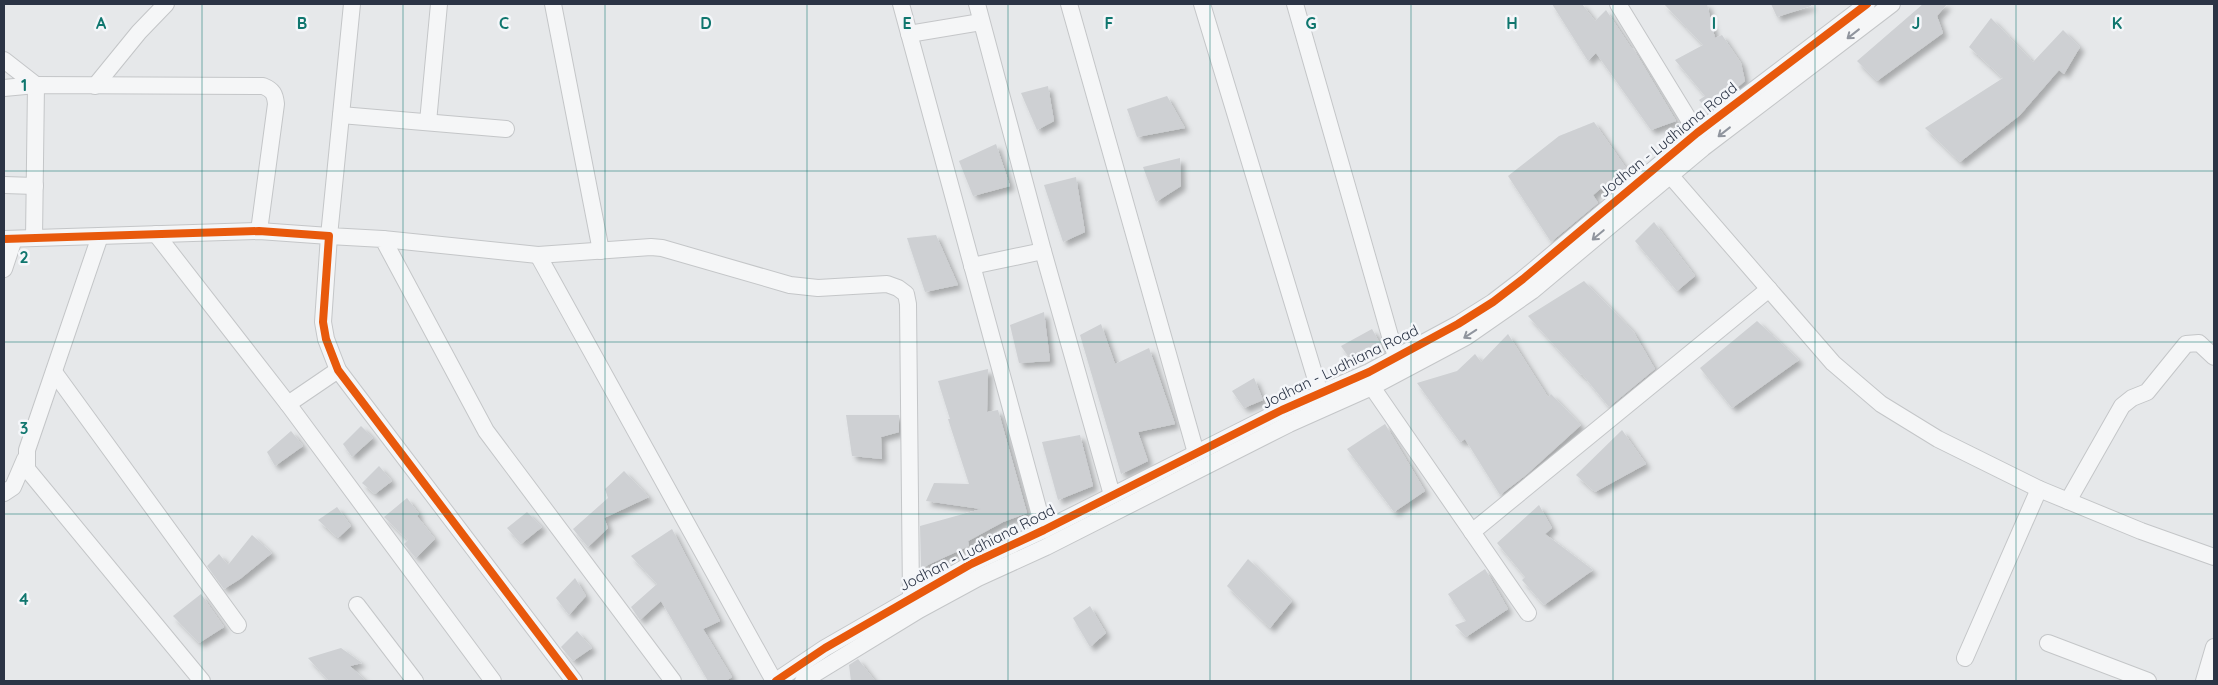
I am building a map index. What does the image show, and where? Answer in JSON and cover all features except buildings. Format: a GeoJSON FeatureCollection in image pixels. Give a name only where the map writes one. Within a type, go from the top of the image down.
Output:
{"type":"FeatureCollection","features":[{"type":"Feature","properties":{"kind":"street"},"geometry":{"type":"LineString","coordinates":[[95,86],[139,32],[166,4]]}},
{"type":"Feature","properties":{"kind":"street"},"geometry":{"type":"LineString","coordinates":[[352,4],[329,236],[323,322],[326,339],[338,370],[574,681]]}},
{"type":"Feature","properties":{"kind":"street"},"geometry":{"type":"LineString","coordinates":[[428,122],[439,4]]}},
{"type":"Feature","properties":{"kind":"street"},"geometry":{"type":"LineString","coordinates":[[553,4],[601,251]]}},
{"type":"Feature","properties":{"kind":"street"},"geometry":{"type":"LineString","coordinates":[[901,4],[1044,530]]}},
{"type":"Feature","properties":{"kind":"street"},"geometry":{"type":"LineString","coordinates":[[977,4],[1043,251],[1112,495]]}},
{"type":"Feature","properties":{"kind":"street"},"geometry":{"type":"LineString","coordinates":[[1070,4],[1196,453]]}},
{"type":"Feature","properties":{"kind":"street"},"geometry":{"type":"LineString","coordinates":[[1202,4],[1320,393]]}},
{"type":"Feature","properties":{"kind":"street"},"geometry":{"type":"LineString","coordinates":[[1294,4],[1396,357]]}},
{"type":"Feature","properties":{"kind":"street"},"geometry":{"type":"LineString","coordinates":[[1618,4],[1697,133]]}},
{"type":"Feature","properties":{"kind":"street","name":"Jodhan - Ludhiana Road"},"geometry":{"type":"LineString","coordinates":[[803,681],[842,656],[978,578],[1046,547],[1289,424],[1372,387],[1466,337],[1532,291],[1665,169],[1697,133],[1867,4]]}},
{"type":"Feature","properties":{"kind":"street","name":"Jodhan - Ludhiana Road"},"geometry":{"type":"LineString","coordinates":[[775,681],[911,596],[971,564],[1396,357],[1493,302],[1665,169],[1892,4]]}},
{"type":"Feature","properties":{"kind":"street"},"geometry":{"type":"LineString","coordinates":[[910,34],[981,22]]}},
{"type":"Feature","properties":{"kind":"street"},"geometry":{"type":"LineString","coordinates":[[4,60],[36,85]]}},
{"type":"Feature","properties":{"kind":"street"},"geometry":{"type":"LineString","coordinates":[[34,238],[36,85]]}},
{"type":"Feature","properties":{"kind":"street"},"geometry":{"type":"LineString","coordinates":[[4,88],[36,85],[263,86],[272,90],[276,104],[259,231]]}},
{"type":"Feature","properties":{"kind":"street"},"geometry":{"type":"LineString","coordinates":[[341,114],[506,129]]}},
{"type":"Feature","properties":{"kind":"street"},"geometry":{"type":"LineString","coordinates":[[1665,169],[1833,363],[1881,404],[1938,439],[2039,489],[2142,531],[2214,557]]}},
{"type":"Feature","properties":{"kind":"street"},"geometry":{"type":"LineString","coordinates":[[4,185],[35,186]]}},
{"type":"Feature","properties":{"kind":"street"},"geometry":{"type":"LineString","coordinates":[[4,268],[9,239],[259,231],[383,239],[538,255],[651,246],[778,283],[818,288],[887,284],[898,288],[906,294],[908,304],[911,596]]}},
{"type":"Feature","properties":{"kind":"street"},"geometry":{"type":"LineString","coordinates":[[156,234],[288,404],[493,681]]}},
{"type":"Feature","properties":{"kind":"street"},"geometry":{"type":"LineString","coordinates":[[4,493],[13,488],[26,459],[100,236]]}},
{"type":"Feature","properties":{"kind":"street"},"geometry":{"type":"LineString","coordinates":[[383,239],[486,431],[673,681]]}},
{"type":"Feature","properties":{"kind":"street"},"geometry":{"type":"LineString","coordinates":[[972,266],[1043,251]]}},
{"type":"Feature","properties":{"kind":"street"},"geometry":{"type":"LineString","coordinates":[[538,255],[775,681]]}},
{"type":"Feature","properties":{"kind":"street"},"geometry":{"type":"LineString","coordinates":[[1472,532],[1769,289]]}},
{"type":"Feature","properties":{"kind":"street"},"geometry":{"type":"LineString","coordinates":[[2068,501],[2126,401],[2147,392],[2186,344],[2199,343],[2214,357]]}},
{"type":"Feature","properties":{"kind":"street"},"geometry":{"type":"LineString","coordinates":[[288,404],[338,370]]}},
{"type":"Feature","properties":{"kind":"street"},"geometry":{"type":"LineString","coordinates":[[54,372],[238,625]]}},
{"type":"Feature","properties":{"kind":"street"},"geometry":{"type":"LineString","coordinates":[[1372,387],[1528,613]]}},
{"type":"Feature","properties":{"kind":"street"},"geometry":{"type":"LineString","coordinates":[[26,459],[27,469],[32,476],[202,681]]}},
{"type":"Feature","properties":{"kind":"street"},"geometry":{"type":"LineString","coordinates":[[1964,658],[2039,489]]}},
{"type":"Feature","properties":{"kind":"street"},"geometry":{"type":"LineString","coordinates":[[357,605],[415,681]]}},
{"type":"Feature","properties":{"kind":"street"},"geometry":{"type":"LineString","coordinates":[[2048,643],[2148,681]]}},
{"type":"Feature","properties":{"kind":"street"},"geometry":{"type":"LineString","coordinates":[[2204,681],[2214,647]]}},
{"type":"Feature","properties":{"kind":"cycle path"},"geometry":{"type":"LineString","coordinates":[[776,681],[825,648],[971,564],[1044,530],[1282,410],[1369,372],[1458,324],[1493,302],[1523,279],[1697,133],[1867,4]]}},
{"type":"Feature","properties":{"kind":"cycle path"},"geometry":{"type":"LineString","coordinates":[[4,239],[259,231],[329,236],[323,322],[326,339],[338,370],[574,681]]}}]}
